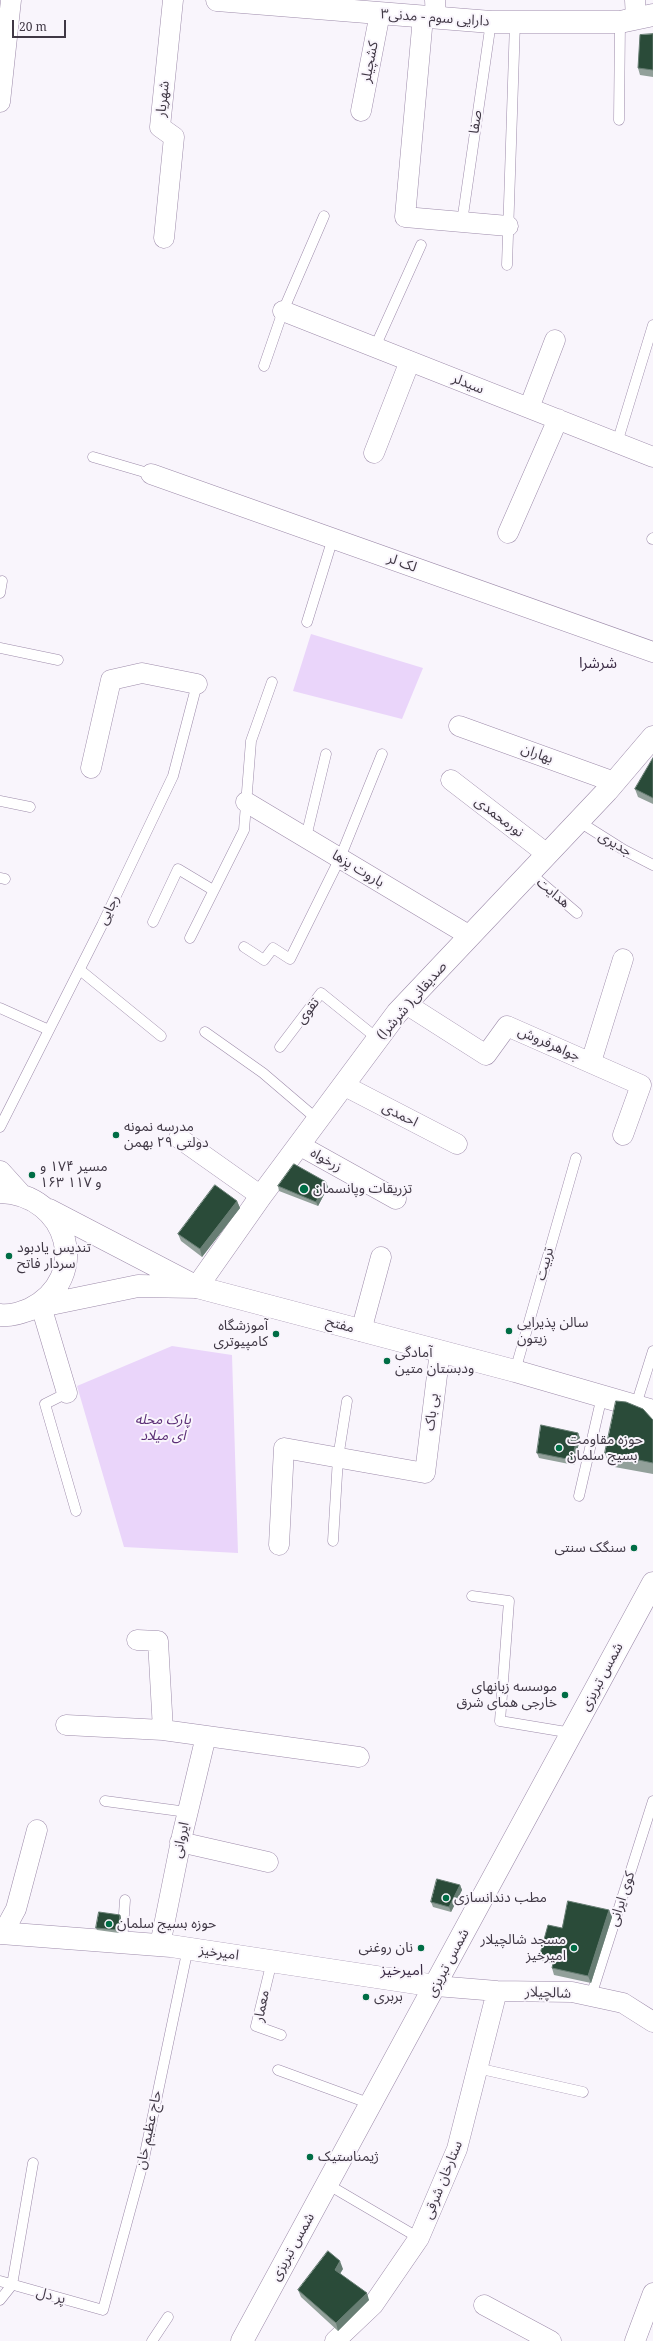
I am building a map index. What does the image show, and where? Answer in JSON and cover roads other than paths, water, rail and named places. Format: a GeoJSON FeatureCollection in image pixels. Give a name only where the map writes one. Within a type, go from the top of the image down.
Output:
{"type":"FeatureCollection","features":[{"type":"Feature","properties":{"kind":"main road","name":"دارایی سوم - مدنی۳"},"geometry":{"type":"LineString","coordinates":[[217,0],[245,1],[380,13],[432,11],[491,22],[515,22],[636,14]]}},
{"type":"Feature","properties":{"kind":"main road","name":"(شرشرا )صدیقانی"},"geometry":{"type":"LineString","coordinates":[[197,1287],[261,1196],[378,1039],[406,1004],[530,873],[614,782],[653,737]]}},
{"type":"Feature","properties":{"kind":"main road"},"geometry":{"type":"LineString","coordinates":[[0,1172],[10,1193],[34,1199],[47,1208],[197,1287]]}},
{"type":"Feature","properties":{"kind":"main road"},"geometry":{"type":"LineString","coordinates":[[0,1315],[32,1309],[42,1303],[56,1287],[65,1268],[66,1246],[60,1226],[47,1208]]}},
{"type":"Feature","properties":{"kind":"main road","name":"مفتح"},"geometry":{"type":"LineString","coordinates":[[32,1309],[138,1286],[197,1287],[440,1351],[645,1408]]}},
{"type":"Feature","properties":{"kind":"main road","name":"شمس تبریزی"},"geometry":{"type":"LineString","coordinates":[[242,2341],[436,1986],[653,1583]]}},
{"type":"Feature","properties":{"kind":"main road","name":"امیرخیز"},"geometry":{"type":"LineString","coordinates":[[2,1933],[188,1948],[436,1986]]}},
{"type":"Feature","properties":{"kind":"street"},"geometry":{"type":"LineString","coordinates":[[0,102],[11,0]]}},
{"type":"Feature","properties":{"kind":"street","name":"شهریار"},"geometry":{"type":"LineString","coordinates":[[164,238],[174,136],[160,127],[173,0]]}},
{"type":"Feature","properties":{"kind":"street"},"geometry":{"type":"LineString","coordinates":[[432,11],[405,217],[508,226]]}},
{"type":"Feature","properties":{"kind":"street","name":"کشچیلر"},"geometry":{"type":"LineString","coordinates":[[361,112],[380,13]]}},
{"type":"Feature","properties":{"kind":"street","name":"سیدلر"},"geometry":{"type":"LineString","coordinates":[[283,311],[653,457]]}},
{"type":"Feature","properties":{"kind":"street"},"geometry":{"type":"LineString","coordinates":[[529,408],[555,340]]}},
{"type":"Feature","properties":{"kind":"street"},"geometry":{"type":"LineString","coordinates":[[374,453],[410,361]]}},
{"type":"Feature","properties":{"kind":"street"},"geometry":{"type":"LineString","coordinates":[[508,533],[558,419]]}},
{"type":"Feature","properties":{"kind":"street","name":"لک لر"},"geometry":{"type":"LineString","coordinates":[[151,474],[653,652]]}},
{"type":"Feature","properties":{"kind":"street"},"geometry":{"type":"LineString","coordinates":[[91,768],[112,680],[142,673],[197,684]]}},
{"type":"Feature","properties":{"kind":"street","name":"بهاران"},"geometry":{"type":"LineString","coordinates":[[459,726],[614,782]]}},
{"type":"Feature","properties":{"kind":"street","name":"نورمحمدی"},"geometry":{"type":"LineString","coordinates":[[451,780],[547,854]]}},
{"type":"Feature","properties":{"kind":"street","name":"باروت پزها"},"geometry":{"type":"LineString","coordinates":[[246,802],[470,936]]}},
{"type":"Feature","properties":{"kind":"street"},"geometry":{"type":"LineString","coordinates":[[590,1062],[623,959]]}},
{"type":"Feature","properties":{"kind":"street","name":"جواهرفروش"},"geometry":{"type":"LineString","coordinates":[[406,1004],[486,1055],[507,1026],[641,1085],[623,1135]]}},
{"type":"Feature","properties":{"kind":"street","name":"احمدی"},"geometry":{"type":"LineString","coordinates":[[343,1086],[458,1144]]}},
{"type":"Feature","properties":{"kind":"street"},"geometry":{"type":"LineString","coordinates":[[179,1138],[261,1196]]}},
{"type":"Feature","properties":{"kind":"street","name":"زرخواه"},"geometry":{"type":"LineString","coordinates":[[299,1145],[396,1199]]}},
{"type":"Feature","properties":{"kind":"street"},"geometry":{"type":"LineString","coordinates":[[361,1331],[381,1257]]}},
{"type":"Feature","properties":{"kind":"street"},"geometry":{"type":"LineString","coordinates":[[32,1309],[67,1393]]}},
{"type":"Feature","properties":{"kind":"street","name":"بی باک"},"geometry":{"type":"LineString","coordinates":[[338,1458],[425,1473],[440,1351]]}},
{"type":"Feature","properties":{"kind":"street"},"geometry":{"type":"LineString","coordinates":[[279,1546],[284,1448],[338,1458]]}},
{"type":"Feature","properties":{"kind":"street"},"geometry":{"type":"LineString","coordinates":[[137,1640],[158,1641],[163,1730]]}},
{"type":"Feature","properties":{"kind":"street"},"geometry":{"type":"LineString","coordinates":[[66,1725],[163,1730],[359,1757]]}},
{"type":"Feature","properties":{"kind":"street","name":"ایروانی"},"geometry":{"type":"LineString","coordinates":[[160,1945],[180,1842],[206,1736]]}},
{"type":"Feature","properties":{"kind":"street"},"geometry":{"type":"LineString","coordinates":[[2,1933],[16,1909],[37,1830]]}},
{"type":"Feature","properties":{"kind":"street"},"geometry":{"type":"LineString","coordinates":[[180,1842],[268,1862]]}},
{"type":"Feature","properties":{"kind":"street","name":"شالچیلار"},"geometry":{"type":"LineString","coordinates":[[436,1986],[497,1991],[572,1992],[623,2003],[653,2022]]}},
{"type":"Feature","properties":{"kind":"street","name":"ستارخان شرقی"},"geometry":{"type":"LineString","coordinates":[[335,2341],[373,2305],[419,2238],[457,2149],[497,1991]]}},
{"type":"Feature","properties":{"kind":"street"},"geometry":{"type":"LineString","coordinates":[[635,2341],[653,2293]]}},
{"type":"Feature","properties":{"kind":"street"},"geometry":{"type":"LineString","coordinates":[[484,2305],[551,2341]]}},
{"type":"Feature","properties":{"kind":"lane"},"geometry":{"type":"LineString","coordinates":[[619,120],[636,14]]}},
{"type":"Feature","properties":{"kind":"lane","name":"صفا"},"geometry":{"type":"LineString","coordinates":[[462,222],[491,22]]}},
{"type":"Feature","properties":{"kind":"lane"},"geometry":{"type":"LineString","coordinates":[[506,265],[515,22]]}},
{"type":"Feature","properties":{"kind":"lane"},"geometry":{"type":"LineString","coordinates":[[264,366],[283,311],[324,216]]}},
{"type":"Feature","properties":{"kind":"lane"},"geometry":{"type":"LineString","coordinates":[[375,347],[421,245]]}},
{"type":"Feature","properties":{"kind":"lane"},"geometry":{"type":"LineString","coordinates":[[617,442],[653,325]]}},
{"type":"Feature","properties":{"kind":"lane"},"geometry":{"type":"LineString","coordinates":[[92,457],[151,474]]}},
{"type":"Feature","properties":{"kind":"lane"},"geometry":{"type":"LineString","coordinates":[[307,622],[333,538]]}},
{"type":"Feature","properties":{"kind":"lane"},"geometry":{"type":"LineString","coordinates":[[0,593],[2,580]]}},
{"type":"Feature","properties":{"kind":"lane"},"geometry":{"type":"LineString","coordinates":[[0,648],[58,660]]}},
{"type":"Feature","properties":{"kind":"lane"},"geometry":{"type":"LineString","coordinates":[[190,938],[244,830],[251,741],[272,682]]}},
{"type":"Feature","properties":{"kind":"lane","name":"رجایی"},"geometry":{"type":"LineString","coordinates":[[0,1127],[80,970],[173,776],[197,684]]}},
{"type":"Feature","properties":{"kind":"lane"},"geometry":{"type":"LineString","coordinates":[[306,837],[326,754]]}},
{"type":"Feature","properties":{"kind":"lane"},"geometry":{"type":"LineString","coordinates":[[244,947],[264,960],[273,948],[290,959],[340,858],[382,754]]}},
{"type":"Feature","properties":{"kind":"lane"},"geometry":{"type":"LineString","coordinates":[[0,800],[30,807]]}},
{"type":"Feature","properties":{"kind":"lane","name":"جدیری"},"geometry":{"type":"LineString","coordinates":[[578,821],[624,850],[653,865]]}},
{"type":"Feature","properties":{"kind":"lane"},"geometry":{"type":"LineString","coordinates":[[153,922],[178,869],[213,890]]}},
{"type":"Feature","properties":{"kind":"lane","name":"هدایت"},"geometry":{"type":"LineString","coordinates":[[530,873],[577,913]]}},
{"type":"Feature","properties":{"kind":"lane"},"geometry":{"type":"LineString","coordinates":[[80,970],[161,1036]]}},
{"type":"Feature","properties":{"kind":"lane","name":"تقوی"},"geometry":{"type":"LineString","coordinates":[[280,1047],[321,993],[378,1039]]}},
{"type":"Feature","properties":{"kind":"lane"},"geometry":{"type":"LineString","coordinates":[[0,1008],[50,1030]]}},
{"type":"Feature","properties":{"kind":"lane"},"geometry":{"type":"LineString","coordinates":[[205,1032],[263,1073],[318,1120]]}},
{"type":"Feature","properties":{"kind":"lane","name":"تربیت"},"geometry":{"type":"LineString","coordinates":[[514,1371],[576,1158]]}},
{"type":"Feature","properties":{"kind":"lane"},"geometry":{"type":"LineString","coordinates":[[645,1408],[653,1351]]}},
{"type":"Feature","properties":{"kind":"lane"},"geometry":{"type":"LineString","coordinates":[[67,1393],[45,1404],[76,1511]]}},
{"type":"Feature","properties":{"kind":"lane"},"geometry":{"type":"LineString","coordinates":[[579,1496],[602,1396]]}},
{"type":"Feature","properties":{"kind":"lane"},"geometry":{"type":"LineString","coordinates":[[333,1541],[338,1458],[347,1401]]}},
{"type":"Feature","properties":{"kind":"lane"},"geometry":{"type":"LineString","coordinates":[[472,1596],[509,1601],[500,1721],[572,1733]]}},
{"type":"Feature","properties":{"kind":"lane"},"geometry":{"type":"LineString","coordinates":[[105,1801],[187,1812]]}},
{"type":"Feature","properties":{"kind":"lane","name":"کوی ایرانی"},"geometry":{"type":"LineString","coordinates":[[591,1996],[653,1801]]}},
{"type":"Feature","properties":{"kind":"lane"},"geometry":{"type":"LineString","coordinates":[[122,1942],[125,1900]]}},
{"type":"Feature","properties":{"kind":"lane","name":"حاج عظیم خان"},"geometry":{"type":"LineString","coordinates":[[103,2310],[143,2163],[188,1948]]}},
{"type":"Feature","properties":{"kind":"lane","name":"معمار"},"geometry":{"type":"LineString","coordinates":[[272,1961],[256,2026],[281,2035]]}},
{"type":"Feature","properties":{"kind":"lane"},"geometry":{"type":"LineString","coordinates":[[477,2068],[583,2092]]}},
{"type":"Feature","properties":{"kind":"lane"},"geometry":{"type":"LineString","coordinates":[[278,2070],[372,2104]]}},
{"type":"Feature","properties":{"kind":"lane"},"geometry":{"type":"LineString","coordinates":[[0,2300],[12,2285],[33,2163]]}},
{"type":"Feature","properties":{"kind":"lane"},"geometry":{"type":"LineString","coordinates":[[328,2184],[419,2238]]}},
{"type":"Feature","properties":{"kind":"lane","name":"پر دل"},"geometry":{"type":"LineString","coordinates":[[0,2282],[103,2310]]}},
{"type":"Feature","properties":{"kind":"lane"},"geometry":{"type":"LineString","coordinates":[[153,2341],[168,2317]]}},
{"type":"Feature","properties":{"kind":"place","name":"مدرسه نمونه دولتی ۲۹ بهمن"},"geometry":{"type":"Point","coordinates":[116,1135]}},
{"type":"Feature","properties":{"kind":"place","name":"مسیر ۱۷۴ و ۱۶۳ و ۱۱۷"},"geometry":{"type":"Point","coordinates":[32,1175]}},
{"type":"Feature","properties":{"kind":"place","name":"تزریقات وپانسمان"},"geometry":{"type":"Point","coordinates":[304,1189]}},
{"type":"Feature","properties":{"kind":"place","name":"تندیس یادبود سردار فاتح"},"geometry":{"type":"Point","coordinates":[9,1256]}},
{"type":"Feature","properties":{"kind":"place","name":"سالن پذیرایی زیتون"},"geometry":{"type":"Point","coordinates":[509,1331]}},
{"type":"Feature","properties":{"kind":"place","name":"آموزشگاه کامپیوتری"},"geometry":{"type":"Point","coordinates":[276,1334]}},
{"type":"Feature","properties":{"kind":"place","name":"آمادگی ودبستان متین"},"geometry":{"type":"Point","coordinates":[387,1361]}},
{"type":"Feature","properties":{"kind":"place","name":"حوزه مقاومت بسیج سلمان"},"geometry":{"type":"Point","coordinates":[559,1448]}},
{"type":"Feature","properties":{"kind":"place","name":"سنگک سنتی"},"geometry":{"type":"Point","coordinates":[634,1548]}},
{"type":"Feature","properties":{"kind":"place","name":"موسسه زبانهای خارجی همای شرق"},"geometry":{"type":"Point","coordinates":[565,1695]}},
{"type":"Feature","properties":{"kind":"place","name":"مطب دندانسازی"},"geometry":{"type":"Point","coordinates":[446,1898]}},
{"type":"Feature","properties":{"kind":"place","name":"حوزه بسیج سلمان"},"geometry":{"type":"Point","coordinates":[109,1924]}},
{"type":"Feature","properties":{"kind":"place","name":"نان روغنی"},"geometry":{"type":"Point","coordinates":[421,1948]}},
{"type":"Feature","properties":{"kind":"place","name":"مسجد شالچیلار امیرخیز"},"geometry":{"type":"Point","coordinates":[574,1948]}},
{"type":"Feature","properties":{"kind":"place","name":"بربری"},"geometry":{"type":"Point","coordinates":[366,1997]}},
{"type":"Feature","properties":{"kind":"place","name":"ژیمناستیک"},"geometry":{"type":"Point","coordinates":[310,2157]}},
{"type":"Feature","properties":{"kind":"district","name":"شرشرا"},"geometry":{"type":"Point","coordinates":[598,664]}},
{"type":"Feature","properties":{"kind":"district","name":"امیرخیز"},"geometry":{"type":"Point","coordinates":[402,1971]}},
{"type":"Feature","properties":{"kind":"park label","name":"پارک محله ای میلاد"},"geometry":{"type":"Point","coordinates":[163,1428]}}]}
